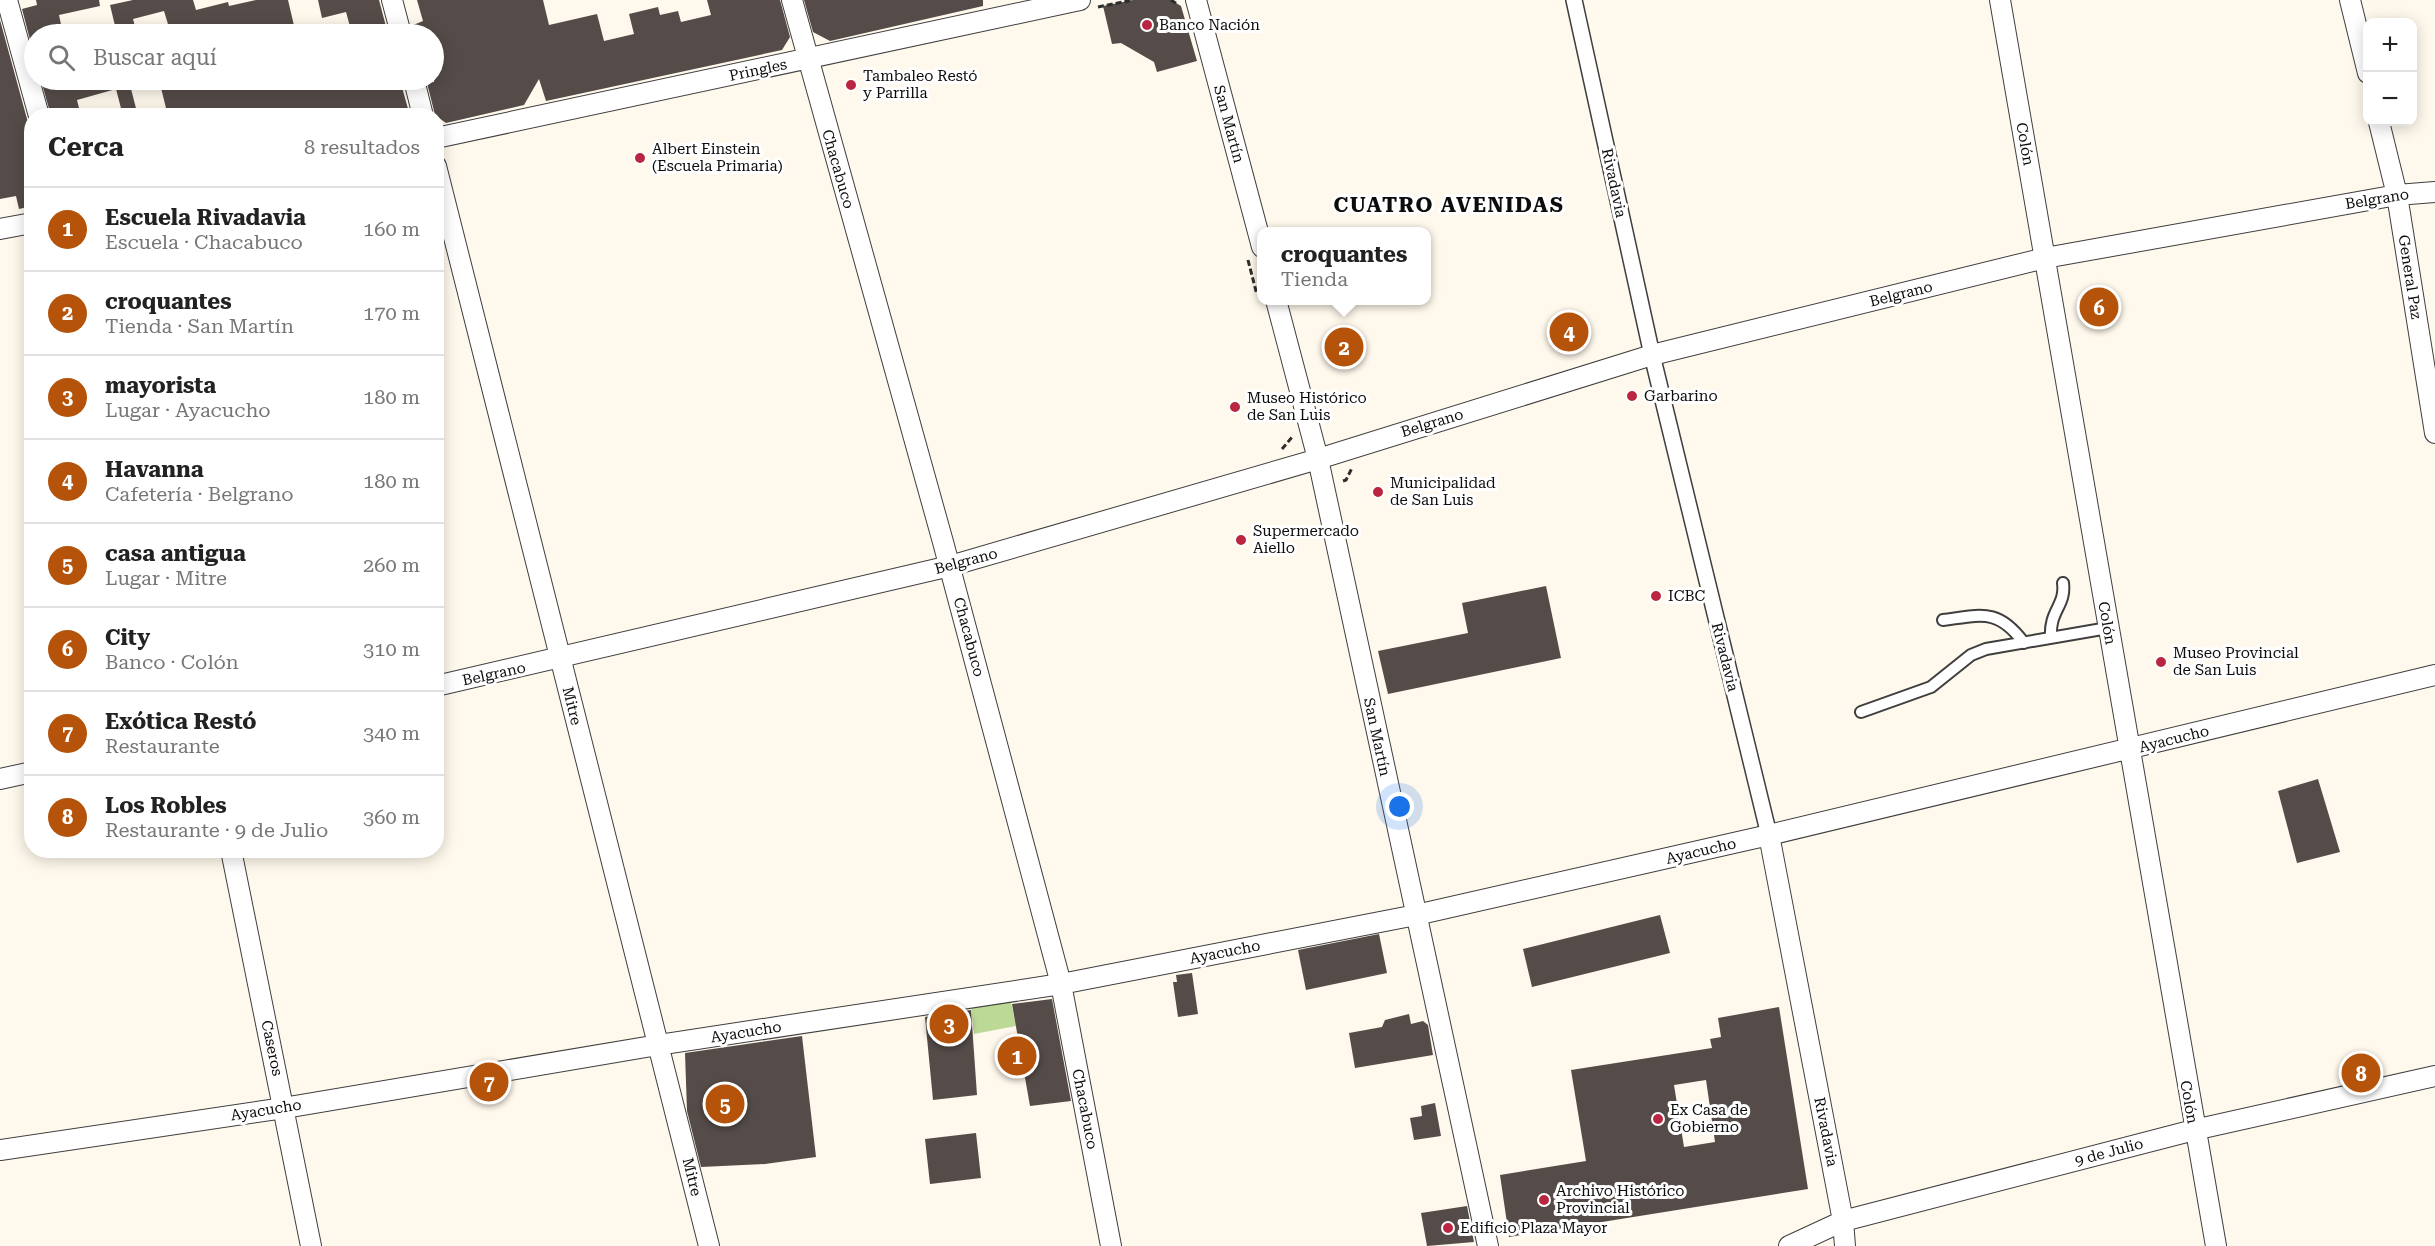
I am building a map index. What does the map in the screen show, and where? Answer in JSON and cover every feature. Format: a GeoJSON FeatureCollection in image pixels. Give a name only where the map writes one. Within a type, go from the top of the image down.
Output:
{"type":"FeatureCollection","features":[{"type":"Feature","properties":{"kind":"street"},"geometry":{"type":"LineString","coordinates":[[7,0],[24,62]]}},
{"type":"Feature","properties":{"kind":"street"},"geometry":{"type":"LineString","coordinates":[[392,0],[398,24]]}},
{"type":"Feature","properties":{"kind":"street","name":"Chacabuco"},"geometry":{"type":"LineString","coordinates":[[792,0],[950,566],[1061,984],[1111,1246]]}},
{"type":"Feature","properties":{"kind":"street","name":"Pringles"},"geometry":{"type":"LineString","coordinates":[[444,136],[1080,0]]}},
{"type":"Feature","properties":{"kind":"street","name":"San Martín"},"geometry":{"type":"LineString","coordinates":[[1196,0],[1257,228]]}},
{"type":"Feature","properties":{"kind":"street","name":"Rivadavia"},"geometry":{"type":"LineString","coordinates":[[1574,0],[1652,355],[1769,835],[1843,1221],[1845,1246]]}},
{"type":"Feature","properties":{"kind":"street","name":"Colón"},"geometry":{"type":"LineString","coordinates":[[2000,0],[2128,750],[2216,1246]]}},
{"type":"Feature","properties":{"kind":"street"},"geometry":{"type":"LineString","coordinates":[[2350,0],[2367,72]]}},
{"type":"Feature","properties":{"kind":"street"},"geometry":{"type":"LineString","coordinates":[[32,90],[37,108]]}},
{"type":"Feature","properties":{"kind":"street"},"geometry":{"type":"LineString","coordinates":[[416,90],[421,108]]}},
{"type":"Feature","properties":{"kind":"street","name":"General Paz"},"geometry":{"type":"LineString","coordinates":[[2380,126],[2397,195],[2435,433]]}},
{"type":"Feature","properties":{"kind":"street","name":"Belgrano"},"geometry":{"type":"LineString","coordinates":[[444,684],[560,659],[950,566],[1318,459],[1652,355],[2045,258],[2397,195],[2435,192]]}},
{"type":"Feature","properties":{"kind":"street","name":"Mitre"},"geometry":{"type":"LineString","coordinates":[[444,198],[709,1246]]}},
{"type":"Feature","properties":{"kind":"street"},"geometry":{"type":"LineString","coordinates":[[0,229],[24,224]]}},
{"type":"Feature","properties":{"kind":"street","name":"San Martín"},"geometry":{"type":"LineString","coordinates":[[1277,305],[1318,459],[1488,1246]]}},
{"type":"Feature","properties":{"kind":"street","name":"Ayacucho"},"geometry":{"type":"LineString","coordinates":[[0,1150],[284,1107],[658,1045],[1061,984],[1416,915],[1769,835],[2435,675]]}},
{"type":"Feature","properties":{"kind":"street"},"geometry":{"type":"LineString","coordinates":[[0,779],[24,774]]}},
{"type":"Feature","properties":{"kind":"street","name":"Caseros"},"geometry":{"type":"LineString","coordinates":[[233,858],[311,1246]]}},
{"type":"Feature","properties":{"kind":"street","name":"9 de Julio"},"geometry":{"type":"LineString","coordinates":[[1789,1246],[1843,1221],[2194,1130],[2435,1076]]}},
{"type":"Feature","properties":{"kind":"lane"},"geometry":{"type":"LineString","coordinates":[[2051,638],[2052,617],[2064,599],[2063,584]]}},
{"type":"Feature","properties":{"kind":"lane"},"geometry":{"type":"LineString","coordinates":[[1943,620],[1995,616],[2013,628],[2024,643]]}},
{"type":"Feature","properties":{"kind":"lane"},"geometry":{"type":"LineString","coordinates":[[1861,712],[1931,687],[1971,655],[1986,649],[2108,628]]}},
{"type":"Feature","properties":{"kind":"green space"},"geometry":{"type":"Polygon","coordinates":[[[1011,1002],[1016,1026],[974,1034],[971,1006],[1011,1002]]]}},
{"type":"Feature","properties":{"kind":"building"},"geometry":{"type":"Polygon","coordinates":[[[36,0],[99,0],[100,6],[59,15],[61,24],[26,24],[22,9],[37,5],[36,0]]]}},
{"type":"Feature","properties":{"kind":"building"},"geometry":{"type":"Polygon","coordinates":[[[133,0],[193,0],[196,10],[228,2],[229,6],[256,0],[288,0],[294,24],[168,24],[164,11],[133,19],[134,24],[115,24],[110,5],[133,0]]]}},
{"type":"Feature","properties":{"kind":"building"},"geometry":{"type":"Polygon","coordinates":[[[318,0],[379,0],[385,24],[349,24],[346,12],[322,18],[318,0]]]}},
{"type":"Feature","properties":{"kind":"building"},"geometry":{"type":"Polygon","coordinates":[[[417,0],[543,0],[549,25],[597,14],[604,41],[634,34],[629,14],[658,7],[660,15],[678,11],[681,22],[711,15],[707,0],[780,0],[790,37],[782,50],[546,101],[539,79],[524,105],[446,123],[444,108],[433,108],[429,90],[444,90],[444,24],[416,24],[423,21],[417,0]]]}},
{"type":"Feature","properties":{"kind":"building"},"geometry":{"type":"Polygon","coordinates":[[[804,0],[983,0],[983,6],[830,41],[813,32],[804,0]]]}},
{"type":"Feature","properties":{"kind":"building","name":"Banco Nación"},"geometry":{"type":"Polygon","coordinates":[[[1133,0],[1171,0],[1181,6],[1197,61],[1157,72],[1154,62],[1121,43],[1112,44],[1103,6],[1133,0]]]}},
{"type":"Feature","properties":{"kind":"building"},"geometry":{"type":"Polygon","coordinates":[[[0,20],[24,108],[24,208],[19,209],[16,196],[0,199],[0,20]]]}},
{"type":"Feature","properties":{"kind":"building"},"geometry":{"type":"Polygon","coordinates":[[[44,90],[112,90],[77,100],[79,108],[49,108],[44,90]]]}},
{"type":"Feature","properties":{"kind":"building"},"geometry":{"type":"Polygon","coordinates":[[[116,90],[131,90],[136,108],[121,108],[116,90]]]}},
{"type":"Feature","properties":{"kind":"building"},"geometry":{"type":"Polygon","coordinates":[[[162,90],[403,90],[408,108],[166,108],[162,90]]]}},
{"type":"Feature","properties":{"kind":"building"},"geometry":{"type":"Polygon","coordinates":[[[1546,586],[1561,658],[1388,694],[1378,651],[1468,633],[1462,603],[1546,586]]]}},
{"type":"Feature","properties":{"kind":"building"},"geometry":{"type":"Polygon","coordinates":[[[2318,779],[2340,852],[2297,863],[2278,791],[2318,779]]]}},
{"type":"Feature","properties":{"kind":"building"},"geometry":{"type":"Polygon","coordinates":[[[1660,915],[1670,953],[1532,987],[1523,949],[1660,915]]]}},
{"type":"Feature","properties":{"kind":"building"},"geometry":{"type":"Polygon","coordinates":[[[1379,934],[1387,973],[1306,990],[1298,950],[1379,934]]]}},
{"type":"Feature","properties":{"kind":"building"},"geometry":{"type":"Polygon","coordinates":[[[1192,973],[1198,1014],[1178,1017],[1173,982],[1177,982],[1176,975],[1192,973]]]}},
{"type":"Feature","properties":{"kind":"building"},"geometry":{"type":"Polygon","coordinates":[[[1052,999],[1071,1101],[1030,1106],[1012,1004],[1052,999]]]}},
{"type":"Feature","properties":{"kind":"building","name":"Ex Casa de Gobierno"},"geometry":{"type":"Polygon","coordinates":[[[1779,1007],[1808,1189],[1509,1237],[1500,1175],[1586,1161],[1571,1070],[1712,1048],[1710,1039],[1721,1037],[1718,1018],[1779,1007]],[[1706,1080],[1674,1085],[1684,1147],[1715,1142],[1706,1080]]]}},
{"type":"Feature","properties":{"kind":"building"},"geometry":{"type":"Polygon","coordinates":[[[971,1010],[977,1095],[933,1100],[925,1017],[971,1010]]]}},
{"type":"Feature","properties":{"kind":"building"},"geometry":{"type":"Polygon","coordinates":[[[1409,1014],[1411,1024],[1423,1021],[1428,1025],[1433,1055],[1355,1068],[1349,1033],[1382,1027],[1385,1020],[1409,1014]]]}},
{"type":"Feature","properties":{"kind":"building"},"geometry":{"type":"Polygon","coordinates":[[[802,1036],[816,1157],[765,1164],[701,1167],[687,1111],[685,1053],[802,1036]]]}},
{"type":"Feature","properties":{"kind":"building"},"geometry":{"type":"Polygon","coordinates":[[[1435,1103],[1441,1136],[1414,1140],[1410,1118],[1422,1116],[1421,1106],[1435,1103]]]}},
{"type":"Feature","properties":{"kind":"building"},"geometry":{"type":"Polygon","coordinates":[[[976,1133],[981,1178],[930,1184],[925,1139],[976,1133]]]}},
{"type":"Feature","properties":{"kind":"building","name":"Edificio Plaza Mayor"},"geometry":{"type":"Polygon","coordinates":[[[1467,1206],[1474,1242],[1427,1246],[1421,1213],[1467,1206]]]}},
{"type":"Feature","properties":{"kind":"place","name":"Banco Nación"},"geometry":{"type":"Point","coordinates":[1147,25]}},
{"type":"Feature","properties":{"kind":"place","name":"Tambaleo Restó y Parrilla"},"geometry":{"type":"Point","coordinates":[851,85]}},
{"type":"Feature","properties":{"kind":"place","name":"Albert Einstein (Escuela Primaria)"},"geometry":{"type":"Point","coordinates":[640,158]}},
{"type":"Feature","properties":{"kind":"place","name":"City"},"geometry":{"type":"Point","coordinates":[2099,307]}},
{"type":"Feature","properties":{"kind":"place","name":"Havanna"},"geometry":{"type":"Point","coordinates":[1569,332]}},
{"type":"Feature","properties":{"kind":"place","name":"croquantes"},"geometry":{"type":"Point","coordinates":[1344,347]}},
{"type":"Feature","properties":{"kind":"place","name":"Garbarino"},"geometry":{"type":"Point","coordinates":[1632,396]}},
{"type":"Feature","properties":{"kind":"place","name":"Museo Histórico de San Luis"},"geometry":{"type":"Point","coordinates":[1235,407]}},
{"type":"Feature","properties":{"kind":"place","name":"Municipalidad de San Luis"},"geometry":{"type":"Point","coordinates":[1378,492]}},
{"type":"Feature","properties":{"kind":"place","name":"Supermercado Aiello"},"geometry":{"type":"Point","coordinates":[1241,540]}},
{"type":"Feature","properties":{"kind":"place","name":"ICBC"},"geometry":{"type":"Point","coordinates":[1656,596]}},
{"type":"Feature","properties":{"kind":"place","name":"Museo Provincial de San Luis"},"geometry":{"type":"Point","coordinates":[2161,662]}},
{"type":"Feature","properties":{"kind":"place","name":"mayorista"},"geometry":{"type":"Point","coordinates":[949,1024]}},
{"type":"Feature","properties":{"kind":"place","name":"Escuela Rivadavia"},"geometry":{"type":"Point","coordinates":[1017,1056]}},
{"type":"Feature","properties":{"kind":"place","name":"Los Robles"},"geometry":{"type":"Point","coordinates":[2361,1073]}},
{"type":"Feature","properties":{"kind":"place","name":"Exótica Restó"},"geometry":{"type":"Point","coordinates":[489,1082]}},
{"type":"Feature","properties":{"kind":"place","name":"casa antigua"},"geometry":{"type":"Point","coordinates":[725,1104]}},
{"type":"Feature","properties":{"kind":"place","name":"Ex Casa de Gobierno"},"geometry":{"type":"Point","coordinates":[1658,1119]}},
{"type":"Feature","properties":{"kind":"place","name":"Archivo Histórico Provincial"},"geometry":{"type":"Point","coordinates":[1544,1200]}},
{"type":"Feature","properties":{"kind":"place","name":"Edificio Plaza Mayor"},"geometry":{"type":"Point","coordinates":[1448,1228]}},
{"type":"Feature","properties":{"kind":"district","name":"CUATRO AVENIDAS"},"geometry":{"type":"Point","coordinates":[1449,205]}}]}
